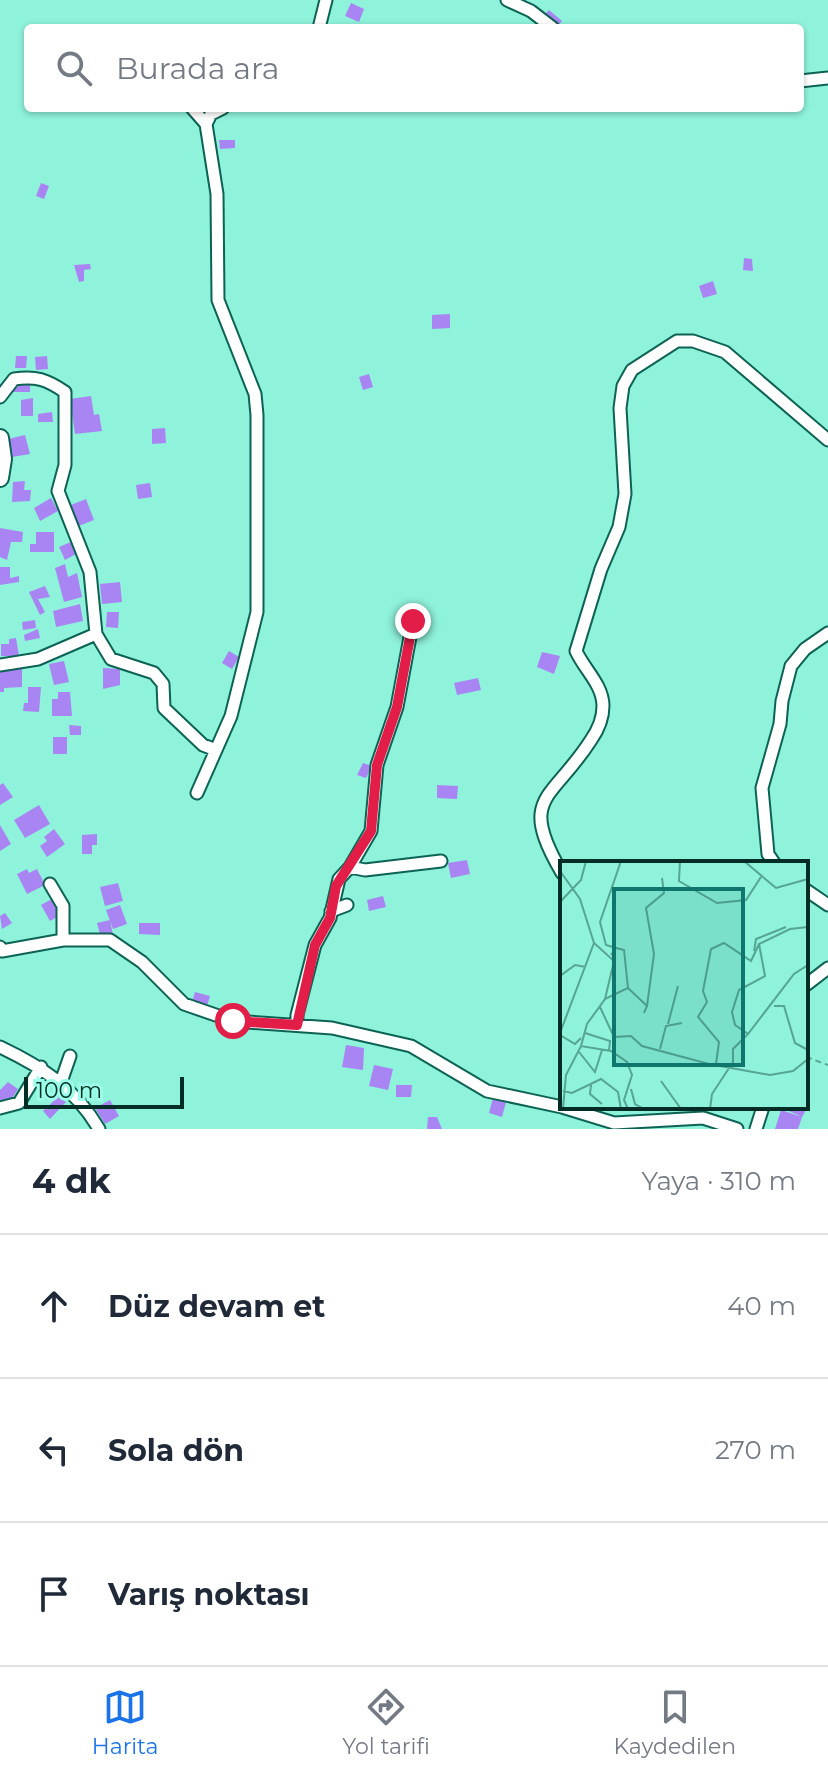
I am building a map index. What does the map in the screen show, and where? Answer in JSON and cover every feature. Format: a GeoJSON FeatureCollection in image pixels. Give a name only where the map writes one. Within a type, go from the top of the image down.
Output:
{"type":"FeatureCollection","features":[{"type":"Feature","properties":{"kind":"main road"},"geometry":{"type":"LineString","coordinates":[[0,438],[3,459],[0,478]]}},
{"type":"Feature","properties":{"kind":"street"},"geometry":{"type":"LineString","coordinates":[[320,24],[326,0]]}},
{"type":"Feature","properties":{"kind":"street"},"geometry":{"type":"LineString","coordinates":[[507,0],[531,11],[548,24]]}},
{"type":"Feature","properties":{"kind":"street"},"geometry":{"type":"LineString","coordinates":[[804,81],[828,78]]}},
{"type":"Feature","properties":{"kind":"street"},"geometry":{"type":"LineString","coordinates":[[196,112],[206,124],[217,194],[218,300],[255,394],[257,415],[257,612],[231,716],[197,793]]}},
{"type":"Feature","properties":{"kind":"street"},"geometry":{"type":"LineString","coordinates":[[206,124],[215,112]]}},
{"type":"Feature","properties":{"kind":"street"},"geometry":{"type":"LineString","coordinates":[[560,870],[546,845],[539,820],[541,803],[601,723],[604,704],[599,687],[576,651],[621,516],[626,463],[620,408],[623,386],[632,370],[677,341],[710,345],[725,352],[828,440]]}},
{"type":"Feature","properties":{"kind":"street"},"geometry":{"type":"LineString","coordinates":[[0,375],[14,379],[45,378],[65,392],[65,465],[58,491],[90,572],[96,634],[111,659],[154,673],[163,684],[164,708],[203,745],[216,750]]}},
{"type":"Feature","properties":{"kind":"street"},"geometry":{"type":"LineString","coordinates":[[0,397],[14,379]]}},
{"type":"Feature","properties":{"kind":"street"},"geometry":{"type":"LineString","coordinates":[[297,1025],[315,945],[331,911],[339,879],[350,867],[371,831],[377,765],[397,707],[413,621]]}},
{"type":"Feature","properties":{"kind":"street"},"geometry":{"type":"LineString","coordinates":[[773,861],[768,854],[762,788],[791,666],[805,649],[828,633]]}},
{"type":"Feature","properties":{"kind":"street"},"geometry":{"type":"LineString","coordinates":[[0,665],[38,659],[96,634]]}},
{"type":"Feature","properties":{"kind":"street"},"geometry":{"type":"LineString","coordinates":[[350,867],[365,870],[441,861]]}},
{"type":"Feature","properties":{"kind":"street"},"geometry":{"type":"LineString","coordinates":[[50,884],[63,906],[63,940]]}},
{"type":"Feature","properties":{"kind":"street"},"geometry":{"type":"LineString","coordinates":[[808,891],[828,905]]}},
{"type":"Feature","properties":{"kind":"street"},"geometry":{"type":"LineString","coordinates":[[331,911],[347,905]]}},
{"type":"Feature","properties":{"kind":"street"},"geometry":{"type":"LineString","coordinates":[[1,950],[63,940],[110,940],[142,962],[184,1004],[233,1021],[332,1028],[411,1046],[487,1091],[560,1107]]}},
{"type":"Feature","properties":{"kind":"street"},"geometry":{"type":"LineString","coordinates":[[808,983],[828,968]]}},
{"type":"Feature","properties":{"kind":"street"},"geometry":{"type":"LineString","coordinates":[[0,1047],[41,1067],[61,1082],[88,1111],[99,1129]]}},
{"type":"Feature","properties":{"kind":"street"},"geometry":{"type":"LineString","coordinates":[[61,1082],[70,1056]]}},
{"type":"Feature","properties":{"kind":"street"},"geometry":{"type":"LineString","coordinates":[[0,1108],[19,1103],[41,1067]]}},
{"type":"Feature","properties":{"kind":"street"},"geometry":{"type":"LineString","coordinates":[[568,1109],[614,1123],[636,1126],[656,1120],[703,1118],[737,1129]]}},
{"type":"Feature","properties":{"kind":"street"},"geometry":{"type":"LineString","coordinates":[[656,1120],[660,1109]]}},
{"type":"Feature","properties":{"kind":"street"},"geometry":{"type":"LineString","coordinates":[[756,1129],[762,1109]]}},
{"type":"Feature","properties":{"kind":"path"},"geometry":{"type":"LineString","coordinates":[[808,1058],[828,1065]]}},
{"type":"Feature","properties":{"kind":"building"},"geometry":{"type":"Polygon","coordinates":[[[351,3],[364,9],[359,22],[345,16],[351,3]]]}},
{"type":"Feature","properties":{"kind":"building"},"geometry":{"type":"Polygon","coordinates":[[[549,10],[562,21],[554,24],[544,15],[549,10]]]}},
{"type":"Feature","properties":{"kind":"building"},"geometry":{"type":"Polygon","coordinates":[[[219,140],[235,140],[235,148],[220,149],[219,140]]]}},
{"type":"Feature","properties":{"kind":"building"},"geometry":{"type":"Polygon","coordinates":[[[41,183],[49,186],[44,199],[36,196],[41,183]]]}},
{"type":"Feature","properties":{"kind":"building"},"geometry":{"type":"Polygon","coordinates":[[[744,258],[752,259],[753,271],[743,270],[744,258]]]}},
{"type":"Feature","properties":{"kind":"building"},"geometry":{"type":"Polygon","coordinates":[[[90,264],[91,269],[84,270],[84,281],[79,282],[74,265],[90,264]]]}},
{"type":"Feature","properties":{"kind":"building"},"geometry":{"type":"Polygon","coordinates":[[[713,281],[717,294],[703,298],[699,286],[713,281]]]}},
{"type":"Feature","properties":{"kind":"building"},"geometry":{"type":"Polygon","coordinates":[[[450,314],[450,328],[432,329],[432,315],[450,314]]]}},
{"type":"Feature","properties":{"kind":"building"},"geometry":{"type":"Polygon","coordinates":[[[16,356],[27,356],[26,368],[15,368],[16,356]]]}},
{"type":"Feature","properties":{"kind":"building"},"geometry":{"type":"Polygon","coordinates":[[[47,356],[48,369],[36,370],[35,357],[47,356]]]}},
{"type":"Feature","properties":{"kind":"building"},"geometry":{"type":"Polygon","coordinates":[[[369,374],[373,387],[363,390],[359,377],[369,374]]]}},
{"type":"Feature","properties":{"kind":"building"},"geometry":{"type":"Polygon","coordinates":[[[30,382],[30,392],[10,392],[10,383],[30,382]]]}},
{"type":"Feature","properties":{"kind":"building"},"geometry":{"type":"Polygon","coordinates":[[[91,396],[94,415],[99,414],[102,431],[75,434],[70,399],[91,396]]]}},
{"type":"Feature","properties":{"kind":"building"},"geometry":{"type":"Polygon","coordinates":[[[33,398],[33,416],[21,416],[21,400],[33,398]]]}},
{"type":"Feature","properties":{"kind":"building"},"geometry":{"type":"Polygon","coordinates":[[[52,412],[53,422],[38,422],[38,414],[52,412]]]}},
{"type":"Feature","properties":{"kind":"building"},"geometry":{"type":"Polygon","coordinates":[[[165,428],[166,443],[152,444],[152,429],[165,428]]]}},
{"type":"Feature","properties":{"kind":"building"},"geometry":{"type":"Polygon","coordinates":[[[25,435],[30,454],[12,457],[8,439],[25,435]]]}},
{"type":"Feature","properties":{"kind":"building"},"geometry":{"type":"Polygon","coordinates":[[[25,481],[24,490],[31,490],[30,501],[12,502],[13,482],[25,481]]]}},
{"type":"Feature","properties":{"kind":"building"},"geometry":{"type":"Polygon","coordinates":[[[150,483],[152,497],[138,499],[136,485],[150,483]]]}},
{"type":"Feature","properties":{"kind":"building"},"geometry":{"type":"Polygon","coordinates":[[[51,498],[58,511],[40,521],[34,508],[51,498]]]}},
{"type":"Feature","properties":{"kind":"building"},"geometry":{"type":"Polygon","coordinates":[[[86,499],[94,520],[76,527],[71,505],[86,499]]]}},
{"type":"Feature","properties":{"kind":"building"},"geometry":{"type":"Polygon","coordinates":[[[0,528],[23,532],[22,542],[11,542],[7,560],[0,557],[0,528]]]}},
{"type":"Feature","properties":{"kind":"building"},"geometry":{"type":"Polygon","coordinates":[[[36,532],[54,532],[54,552],[30,552],[30,544],[36,544],[36,532]]]}},
{"type":"Feature","properties":{"kind":"building"},"geometry":{"type":"Polygon","coordinates":[[[71,542],[76,554],[65,560],[59,547],[71,542]]]}},
{"type":"Feature","properties":{"kind":"building"},"geometry":{"type":"Polygon","coordinates":[[[65,564],[68,577],[77,573],[82,597],[64,602],[55,568],[65,564]]]}},
{"type":"Feature","properties":{"kind":"building"},"geometry":{"type":"Polygon","coordinates":[[[0,567],[10,567],[10,578],[19,576],[19,582],[0,585],[0,567]]]}},
{"type":"Feature","properties":{"kind":"building"},"geometry":{"type":"Polygon","coordinates":[[[120,582],[122,602],[102,604],[100,584],[120,582]]]}},
{"type":"Feature","properties":{"kind":"building"},"geometry":{"type":"Polygon","coordinates":[[[45,586],[50,597],[38,599],[45,612],[40,615],[29,592],[45,586]]]}},
{"type":"Feature","properties":{"kind":"building"},"geometry":{"type":"Polygon","coordinates":[[[80,604],[83,621],[56,627],[53,611],[80,604]]]}},
{"type":"Feature","properties":{"kind":"building"},"geometry":{"type":"Polygon","coordinates":[[[107,612],[119,612],[118,628],[106,627],[107,612]]]}},
{"type":"Feature","properties":{"kind":"building"},"geometry":{"type":"Polygon","coordinates":[[[35,620],[36,628],[23,630],[22,622],[35,620]]]}},
{"type":"Feature","properties":{"kind":"building"},"geometry":{"type":"Polygon","coordinates":[[[38,629],[40,638],[25,641],[24,635],[38,629]]]}},
{"type":"Feature","properties":{"kind":"building"},"geometry":{"type":"Polygon","coordinates":[[[16,638],[19,656],[1,656],[1,644],[9,644],[9,639],[16,638]]]}},
{"type":"Feature","properties":{"kind":"building"},"geometry":{"type":"Polygon","coordinates":[[[229,651],[239,657],[232,669],[222,663],[229,651]]]}},
{"type":"Feature","properties":{"kind":"building"},"geometry":{"type":"Polygon","coordinates":[[[542,652],[560,656],[554,674],[537,667],[542,652]]]}},
{"type":"Feature","properties":{"kind":"building"},"geometry":{"type":"Polygon","coordinates":[[[64,661],[69,682],[54,685],[49,664],[64,661]]]}},
{"type":"Feature","properties":{"kind":"building"},"geometry":{"type":"Polygon","coordinates":[[[22,666],[22,687],[4,688],[4,692],[0,692],[0,668],[22,666]]]}},
{"type":"Feature","properties":{"kind":"building"},"geometry":{"type":"Polygon","coordinates":[[[103,668],[120,669],[120,685],[103,689],[103,668]]]}},
{"type":"Feature","properties":{"kind":"building"},"geometry":{"type":"Polygon","coordinates":[[[478,678],[481,690],[457,695],[454,683],[478,678]]]}},
{"type":"Feature","properties":{"kind":"building"},"geometry":{"type":"Polygon","coordinates":[[[28,687],[41,687],[39,712],[23,711],[24,703],[28,703],[28,687]]]}},
{"type":"Feature","properties":{"kind":"building"},"geometry":{"type":"Polygon","coordinates":[[[58,692],[70,692],[72,716],[52,716],[52,699],[58,699],[58,692]]]}},
{"type":"Feature","properties":{"kind":"building"},"geometry":{"type":"Polygon","coordinates":[[[69,725],[81,726],[81,735],[70,735],[69,725]]]}},
{"type":"Feature","properties":{"kind":"building"},"geometry":{"type":"Polygon","coordinates":[[[53,737],[67,737],[67,754],[53,754],[53,737]]]}},
{"type":"Feature","properties":{"kind":"building"},"geometry":{"type":"Polygon","coordinates":[[[363,763],[372,766],[366,778],[357,775],[363,763]]]}},
{"type":"Feature","properties":{"kind":"building"},"geometry":{"type":"Polygon","coordinates":[[[3,783],[13,797],[0,805],[0,785],[3,783]]]}},
{"type":"Feature","properties":{"kind":"building"},"geometry":{"type":"Polygon","coordinates":[[[437,785],[458,786],[457,799],[437,798],[437,785]]]}},
{"type":"Feature","properties":{"kind":"building"},"geometry":{"type":"Polygon","coordinates":[[[39,805],[50,824],[25,838],[14,820],[39,805]]]}},
{"type":"Feature","properties":{"kind":"building"},"geometry":{"type":"Polygon","coordinates":[[[0,825],[11,844],[0,851],[0,825]]]}},
{"type":"Feature","properties":{"kind":"building"},"geometry":{"type":"Polygon","coordinates":[[[54,829],[65,844],[47,857],[40,846],[47,841],[44,837],[54,829]]]}},
{"type":"Feature","properties":{"kind":"building"},"geometry":{"type":"Polygon","coordinates":[[[97,834],[97,845],[92,845],[92,854],[82,854],[82,835],[97,834]]]}},
{"type":"Feature","properties":{"kind":"building"},"geometry":{"type":"Polygon","coordinates":[[[467,860],[470,874],[451,878],[448,863],[467,860]]]}},
{"type":"Feature","properties":{"kind":"building"},"geometry":{"type":"Polygon","coordinates":[[[27,869],[29,873],[37,869],[45,885],[27,894],[17,874],[27,869]]]}},
{"type":"Feature","properties":{"kind":"building"},"geometry":{"type":"Polygon","coordinates":[[[118,883],[123,901],[105,906],[100,887],[118,883]]]}},
{"type":"Feature","properties":{"kind":"building"},"geometry":{"type":"Polygon","coordinates":[[[383,896],[386,907],[369,911],[367,900],[383,896]]]}},
{"type":"Feature","properties":{"kind":"building"},"geometry":{"type":"Polygon","coordinates":[[[52,899],[61,915],[50,921],[41,905],[52,899]]]}},
{"type":"Feature","properties":{"kind":"building"},"geometry":{"type":"Polygon","coordinates":[[[120,905],[127,924],[113,929],[106,910],[120,905]]]}},
{"type":"Feature","properties":{"kind":"building"},"geometry":{"type":"Polygon","coordinates":[[[5,913],[12,923],[2,929],[0,916],[5,913]]]}},
{"type":"Feature","properties":{"kind":"building"},"geometry":{"type":"Polygon","coordinates":[[[110,920],[113,935],[101,938],[97,923],[110,920]]]}},
{"type":"Feature","properties":{"kind":"building"},"geometry":{"type":"Polygon","coordinates":[[[139,923],[160,923],[160,935],[139,934],[139,923]]]}},
{"type":"Feature","properties":{"kind":"building"},"geometry":{"type":"Polygon","coordinates":[[[195,992],[210,996],[207,1006],[192,1002],[195,992]]]}},
{"type":"Feature","properties":{"kind":"building"},"geometry":{"type":"Polygon","coordinates":[[[346,1045],[364,1048],[363,1070],[342,1067],[346,1045]]]}},
{"type":"Feature","properties":{"kind":"building"},"geometry":{"type":"Polygon","coordinates":[[[374,1065],[393,1069],[388,1090],[369,1086],[374,1065]]]}},
{"type":"Feature","properties":{"kind":"building"},"geometry":{"type":"Polygon","coordinates":[[[8,1082],[18,1089],[11,1100],[0,1101],[0,1090],[8,1082]]]}},
{"type":"Feature","properties":{"kind":"building"},"geometry":{"type":"Polygon","coordinates":[[[396,1085],[412,1085],[411,1097],[396,1097],[396,1085]]]}},
{"type":"Feature","properties":{"kind":"building"},"geometry":{"type":"Polygon","coordinates":[[[59,1096],[66,1102],[50,1119],[43,1111],[59,1096]]]}},
{"type":"Feature","properties":{"kind":"building"},"geometry":{"type":"Polygon","coordinates":[[[493,1098],[506,1102],[502,1117],[489,1113],[493,1098]]]}},
{"type":"Feature","properties":{"kind":"building"},"geometry":{"type":"Polygon","coordinates":[[[110,1100],[119,1116],[105,1124],[95,1108],[110,1100]]]}},
{"type":"Feature","properties":{"kind":"building"},"geometry":{"type":"Polygon","coordinates":[[[790,1109],[806,1110],[802,1117],[790,1109]]]}},
{"type":"Feature","properties":{"kind":"building"},"geometry":{"type":"Polygon","coordinates":[[[781,1110],[802,1117],[798,1129],[775,1129],[781,1110]]]}},
{"type":"Feature","properties":{"kind":"building"},"geometry":{"type":"Polygon","coordinates":[[[428,1117],[437,1117],[442,1129],[427,1129],[428,1117]]]}},
{"type":"Feature","properties":{"kind":"route"},"geometry":{"type":"LineString","coordinates":[[233,1021],[297,1025],[315,945],[330,918],[336,886],[371,831],[377,765],[397,707],[413,621]]}}]}
